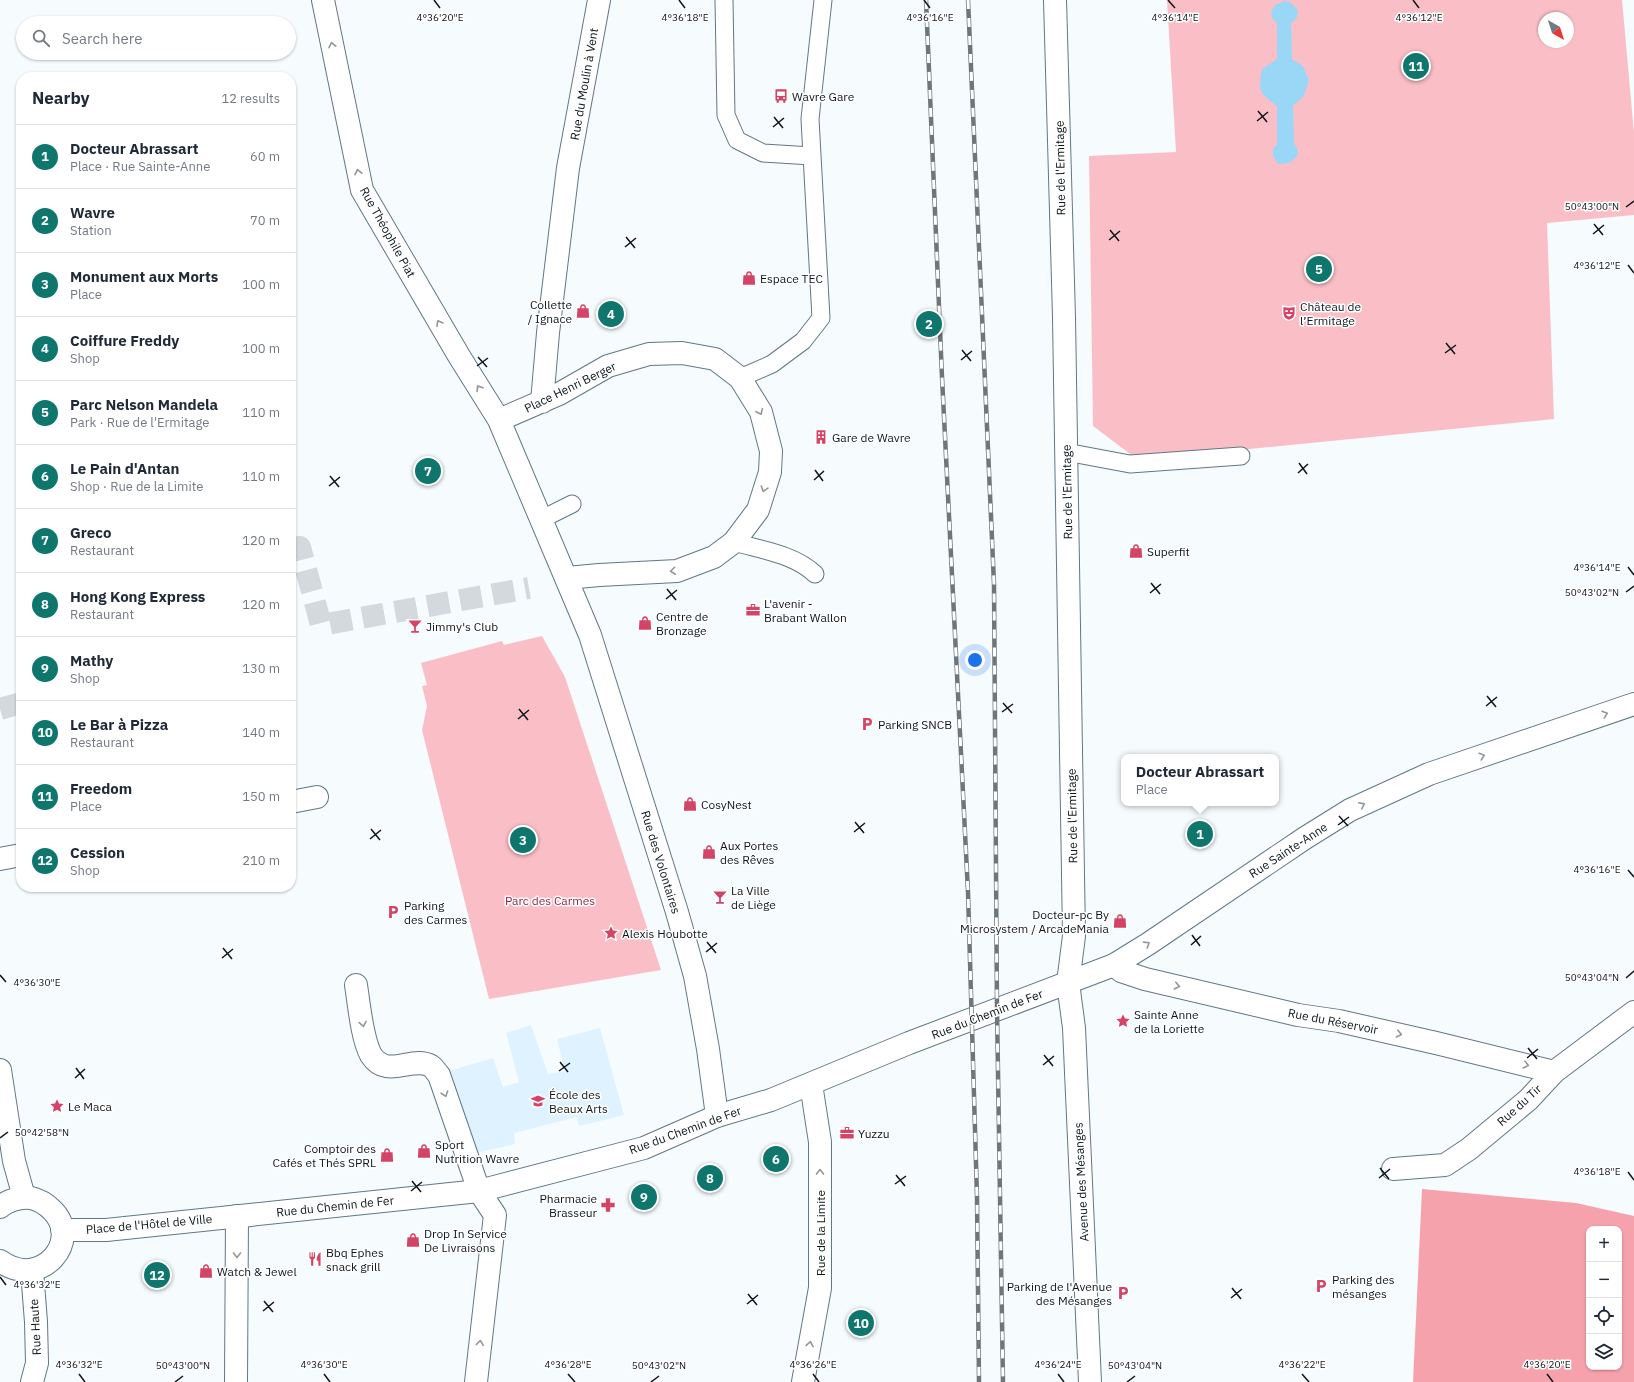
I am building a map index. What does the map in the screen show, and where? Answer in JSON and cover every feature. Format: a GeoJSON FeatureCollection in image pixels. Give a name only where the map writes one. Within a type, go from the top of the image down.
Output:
{"type":"FeatureCollection","features":[{"type":"Feature","properties":{"kind":"street","name":"Rue Théophile Piat"},"geometry":{"type":"LineString","coordinates":[[323,0],[362,190],[459,356],[499,420]]}},
{"type":"Feature","properties":{"kind":"street","name":"Rue du Moulin à Vent"},"geometry":{"type":"LineString","coordinates":[[542,402],[548,333],[568,168],[599,0]]}},
{"type":"Feature","properties":{"kind":"street","name":"Rue de l'Ermitage"},"geometry":{"type":"LineString","coordinates":[[1056,0],[1066,452],[1074,936],[1068,983]]}},
{"type":"Feature","properties":{"kind":"street","name":"Place Henri Berger"},"geometry":{"type":"LineString","coordinates":[[499,420],[559,394],[608,366],[650,354],[682,353],[715,359],[740,378],[762,412],[771,451],[770,472],[758,510],[734,542],[714,557],[676,571],[567,578]]}},
{"type":"Feature","properties":{"kind":"street"},"geometry":{"type":"LineString","coordinates":[[499,420],[567,578]]}},
{"type":"Feature","properties":{"kind":"street","name":"Rue des Volontaires"},"geometry":{"type":"LineString","coordinates":[[567,578],[590,635],[677,912],[695,976],[718,1116]]}},
{"type":"Feature","properties":{"kind":"street","name":"Rue Sainte-Anne"},"geometry":{"type":"LineString","coordinates":[[1068,983],[1114,965],[1148,944],[1305,838],[1350,810],[1429,774],[1634,704]]}},
{"type":"Feature","properties":{"kind":"street"},"geometry":{"type":"LineString","coordinates":[[296,801],[317,797]]}},
{"type":"Feature","properties":{"kind":"street"},"geometry":{"type":"LineString","coordinates":[[0,859],[16,856]]}},
{"type":"Feature","properties":{"kind":"street","name":"Rue du Réservoir"},"geometry":{"type":"LineString","coordinates":[[1114,965],[1121,970],[1145,979],[1298,1014],[1436,1042],[1554,1072]]}},
{"type":"Feature","properties":{"kind":"street","name":"Rue du Chemin de Fer"},"geometry":{"type":"LineString","coordinates":[[237,1216],[479,1192],[644,1148],[718,1116],[771,1100],[908,1043],[1068,983]]}},
{"type":"Feature","properties":{"kind":"street","name":"Avenue des Mésanges"},"geometry":{"type":"LineString","coordinates":[[1068,983],[1074,1028],[1090,1382]]}},
{"type":"Feature","properties":{"kind":"street"},"geometry":{"type":"LineString","coordinates":[[356,985],[366,1044],[372,1055],[380,1064],[392,1067],[424,1063],[432,1066],[439,1075],[479,1192],[495,1215],[476,1382]]}},
{"type":"Feature","properties":{"kind":"street","name":"Rue du Tir"},"geometry":{"type":"LineString","coordinates":[[1393,1169],[1445,1165],[1469,1149],[1528,1100],[1554,1072],[1634,1012]]}},
{"type":"Feature","properties":{"kind":"street"},"geometry":{"type":"LineString","coordinates":[[1,1076],[14,1161],[24,1197]]}},
{"type":"Feature","properties":{"kind":"street","name":"Rue de la Limite"},"geometry":{"type":"LineString","coordinates":[[803,1382],[820,1288],[820,1142],[811,1084]]}},
{"type":"Feature","properties":{"kind":"street"},"geometry":{"type":"LineString","coordinates":[[0,1207],[12,1200],[24,1197],[36,1199],[46,1204],[55,1213],[62,1230],[60,1248],[53,1259],[44,1267],[32,1271],[19,1271],[8,1267],[0,1261]]}},
{"type":"Feature","properties":{"kind":"street"},"geometry":{"type":"LineString","coordinates":[[236,1382],[237,1216]]}},
{"type":"Feature","properties":{"kind":"street","name":"Place de l'Hôtel de Ville"},"geometry":{"type":"LineString","coordinates":[[62,1230],[106,1230],[237,1216]]}},
{"type":"Feature","properties":{"kind":"street","name":"Rue Haute"},"geometry":{"type":"LineString","coordinates":[[32,1271],[36,1322],[37,1363],[32,1382]]}},
{"type":"Feature","properties":{"kind":"lane"},"geometry":{"type":"LineString","coordinates":[[724,0],[726,115],[737,140],[763,153],[812,156]]}},
{"type":"Feature","properties":{"kind":"lane"},"geometry":{"type":"LineString","coordinates":[[740,378],[772,364],[803,341],[821,318],[810,119],[823,0]]}},
{"type":"Feature","properties":{"kind":"lane"},"geometry":{"type":"LineString","coordinates":[[1066,452],[1130,464],[1241,456]]}},
{"type":"Feature","properties":{"kind":"lane"},"geometry":{"type":"LineString","coordinates":[[542,519],[572,504]]}},
{"type":"Feature","properties":{"kind":"lane"},"geometry":{"type":"LineString","coordinates":[[734,542],[789,558],[808,567],[815,574]]}},
{"type":"Feature","properties":{"kind":"shaded area","name":"École des Beaux Arts"},"geometry":{"type":"Polygon","coordinates":[[[531,1025],[548,1074],[565,1071],[557,1039],[600,1028],[624,1115],[579,1126],[577,1117],[514,1133],[515,1144],[472,1154],[448,1071],[493,1058],[503,1087],[519,1082],[506,1033],[531,1025]]]}},
{"type":"Feature","properties":{"kind":"shaded area"},"geometry":{"type":"Polygon","coordinates":[[[1422,1189],[1576,1203],[1634,1216],[1634,1382],[1413,1382],[1422,1189]]]}},
{"type":"Feature","properties":{"kind":"green space"},"geometry":{"type":"Polygon","coordinates":[[[1167,0],[1622,0],[1634,133],[1634,215],[1547,223],[1554,419],[1138,460],[1093,426],[1089,156],[1176,152],[1167,0]]]}},
{"type":"Feature","properties":{"kind":"green space","name":"Parc des Carmes"},"geometry":{"type":"Polygon","coordinates":[[[542,636],[565,677],[661,970],[489,999],[422,730],[427,706],[422,686],[427,685],[421,663],[502,641],[504,645],[542,636]]]}},
{"type":"Feature","properties":{"kind":"water"},"geometry":{"type":"Polygon","coordinates":[[[1284,1],[1290,2],[1298,10],[1297,18],[1291,23],[1292,59],[1303,66],[1309,80],[1304,96],[1293,106],[1294,143],[1298,154],[1290,162],[1278,164],[1273,156],[1273,149],[1277,144],[1277,106],[1263,94],[1260,87],[1260,82],[1262,69],[1277,59],[1277,23],[1272,18],[1271,12],[1275,5],[1284,1]]]}},
{"type":"Feature","properties":{"kind":"tunnel"},"geometry":{"type":"LineString","coordinates":[[296,547],[300,547],[321,625],[529,588]]}},
{"type":"Feature","properties":{"kind":"tunnel"},"geometry":{"type":"LineString","coordinates":[[0,709],[16,704]]}},
{"type":"Feature","properties":{"kind":"railway"},"geometry":{"type":"LineString","coordinates":[[926,0],[942,377],[968,892],[977,1197],[979,1382]]}},
{"type":"Feature","properties":{"kind":"railway"},"geometry":{"type":"LineString","coordinates":[[968,0],[994,584],[997,1010],[1003,1382]]}},
{"type":"Feature","properties":{"kind":"place","name":"Freedom"},"geometry":{"type":"Point","coordinates":[1416,66]}},
{"type":"Feature","properties":{"kind":"place","name":"Wavre Gare"},"geometry":{"type":"Point","coordinates":[781,96]}},
{"type":"Feature","properties":{"kind":"place","name":"Parc Nelson Mandela"},"geometry":{"type":"Point","coordinates":[1319,269]}},
{"type":"Feature","properties":{"kind":"place","name":"Espace TEC"},"geometry":{"type":"Point","coordinates":[749,278]}},
{"type":"Feature","properties":{"kind":"place","name":"Collette / Ignace"},"geometry":{"type":"Point","coordinates":[583,311]}},
{"type":"Feature","properties":{"kind":"place","name":"Château de l’Ermitage"},"geometry":{"type":"Point","coordinates":[1289,313]}},
{"type":"Feature","properties":{"kind":"place","name":"Coiffure Freddy"},"geometry":{"type":"Point","coordinates":[611,314]}},
{"type":"Feature","properties":{"kind":"place","name":"Wavre"},"geometry":{"type":"Point","coordinates":[929,324]}},
{"type":"Feature","properties":{"kind":"place","name":"Gare de Wavre"},"geometry":{"type":"Point","coordinates":[821,437]}},
{"type":"Feature","properties":{"kind":"place","name":"Greco"},"geometry":{"type":"Point","coordinates":[428,471]}},
{"type":"Feature","properties":{"kind":"place","name":"Superfit"},"geometry":{"type":"Point","coordinates":[1136,551]}},
{"type":"Feature","properties":{"kind":"place","name":"L'avenir - Brabant Wallon"},"geometry":{"type":"Point","coordinates":[753,610]}},
{"type":"Feature","properties":{"kind":"place","name":"Centre de Bronzage"},"geometry":{"type":"Point","coordinates":[645,623]}},
{"type":"Feature","properties":{"kind":"place","name":"Jimmy's Club"},"geometry":{"type":"Point","coordinates":[415,626]}},
{"type":"Feature","properties":{"kind":"place","name":"Parking SNCB"},"geometry":{"type":"Point","coordinates":[867,724]}},
{"type":"Feature","properties":{"kind":"place","name":"CosyNest"},"geometry":{"type":"Point","coordinates":[690,804]}},
{"type":"Feature","properties":{"kind":"place","name":"Docteur Abrassart"},"geometry":{"type":"Point","coordinates":[1200,834]}},
{"type":"Feature","properties":{"kind":"place","name":"Monument aux Morts"},"geometry":{"type":"Point","coordinates":[523,840]}},
{"type":"Feature","properties":{"kind":"place","name":"Aux Portes des Rêves"},"geometry":{"type":"Point","coordinates":[709,852]}},
{"type":"Feature","properties":{"kind":"place","name":"La Ville de Liège"},"geometry":{"type":"Point","coordinates":[720,897]}},
{"type":"Feature","properties":{"kind":"place","name":"Parking des Carmes"},"geometry":{"type":"Point","coordinates":[393,912]}},
{"type":"Feature","properties":{"kind":"place","name":"Docteur-pc By Microsystem / ArcadeMania"},"geometry":{"type":"Point","coordinates":[1120,921]}},
{"type":"Feature","properties":{"kind":"place","name":"Alexis Houbotte"},"geometry":{"type":"Point","coordinates":[611,933]}},
{"type":"Feature","properties":{"kind":"place","name":"Sainte Anne de la Loriette"},"geometry":{"type":"Point","coordinates":[1123,1021]}},
{"type":"Feature","properties":{"kind":"place","name":"École des Beaux Arts"},"geometry":{"type":"Point","coordinates":[538,1101]}},
{"type":"Feature","properties":{"kind":"place","name":"Le Maca"},"geometry":{"type":"Point","coordinates":[57,1106]}},
{"type":"Feature","properties":{"kind":"place","name":"Yuzzu"},"geometry":{"type":"Point","coordinates":[847,1133]}},
{"type":"Feature","properties":{"kind":"place","name":"Sport Nutrition Wavre"},"geometry":{"type":"Point","coordinates":[424,1151]}},
{"type":"Feature","properties":{"kind":"place","name":"Comptoir des Cafés et Thés SPRL"},"geometry":{"type":"Point","coordinates":[387,1155]}},
{"type":"Feature","properties":{"kind":"place","name":"Le Pain d'Antan"},"geometry":{"type":"Point","coordinates":[776,1159]}},
{"type":"Feature","properties":{"kind":"place","name":"Hong Kong Express"},"geometry":{"type":"Point","coordinates":[710,1178]}},
{"type":"Feature","properties":{"kind":"place","name":"Mathy"},"geometry":{"type":"Point","coordinates":[644,1197]}},
{"type":"Feature","properties":{"kind":"place","name":"Pharmacie Brasseur"},"geometry":{"type":"Point","coordinates":[608,1205]}},
{"type":"Feature","properties":{"kind":"place","name":"Drop In Service De Livraisons"},"geometry":{"type":"Point","coordinates":[413,1240]}},
{"type":"Feature","properties":{"kind":"place","name":"Bbq Ephes snack grill"},"geometry":{"type":"Point","coordinates":[315,1259]}},
{"type":"Feature","properties":{"kind":"place","name":"Watch & Jewel"},"geometry":{"type":"Point","coordinates":[206,1271]}},
{"type":"Feature","properties":{"kind":"place","name":"Cession"},"geometry":{"type":"Point","coordinates":[157,1275]}},
{"type":"Feature","properties":{"kind":"place","name":"Parking des mésanges"},"geometry":{"type":"Point","coordinates":[1321,1286]}},
{"type":"Feature","properties":{"kind":"place","name":"Parking de l'Avenue des Mésanges"},"geometry":{"type":"Point","coordinates":[1123,1293]}},
{"type":"Feature","properties":{"kind":"place","name":"Le Bar à Pizza"},"geometry":{"type":"Point","coordinates":[861,1323]}}]}
